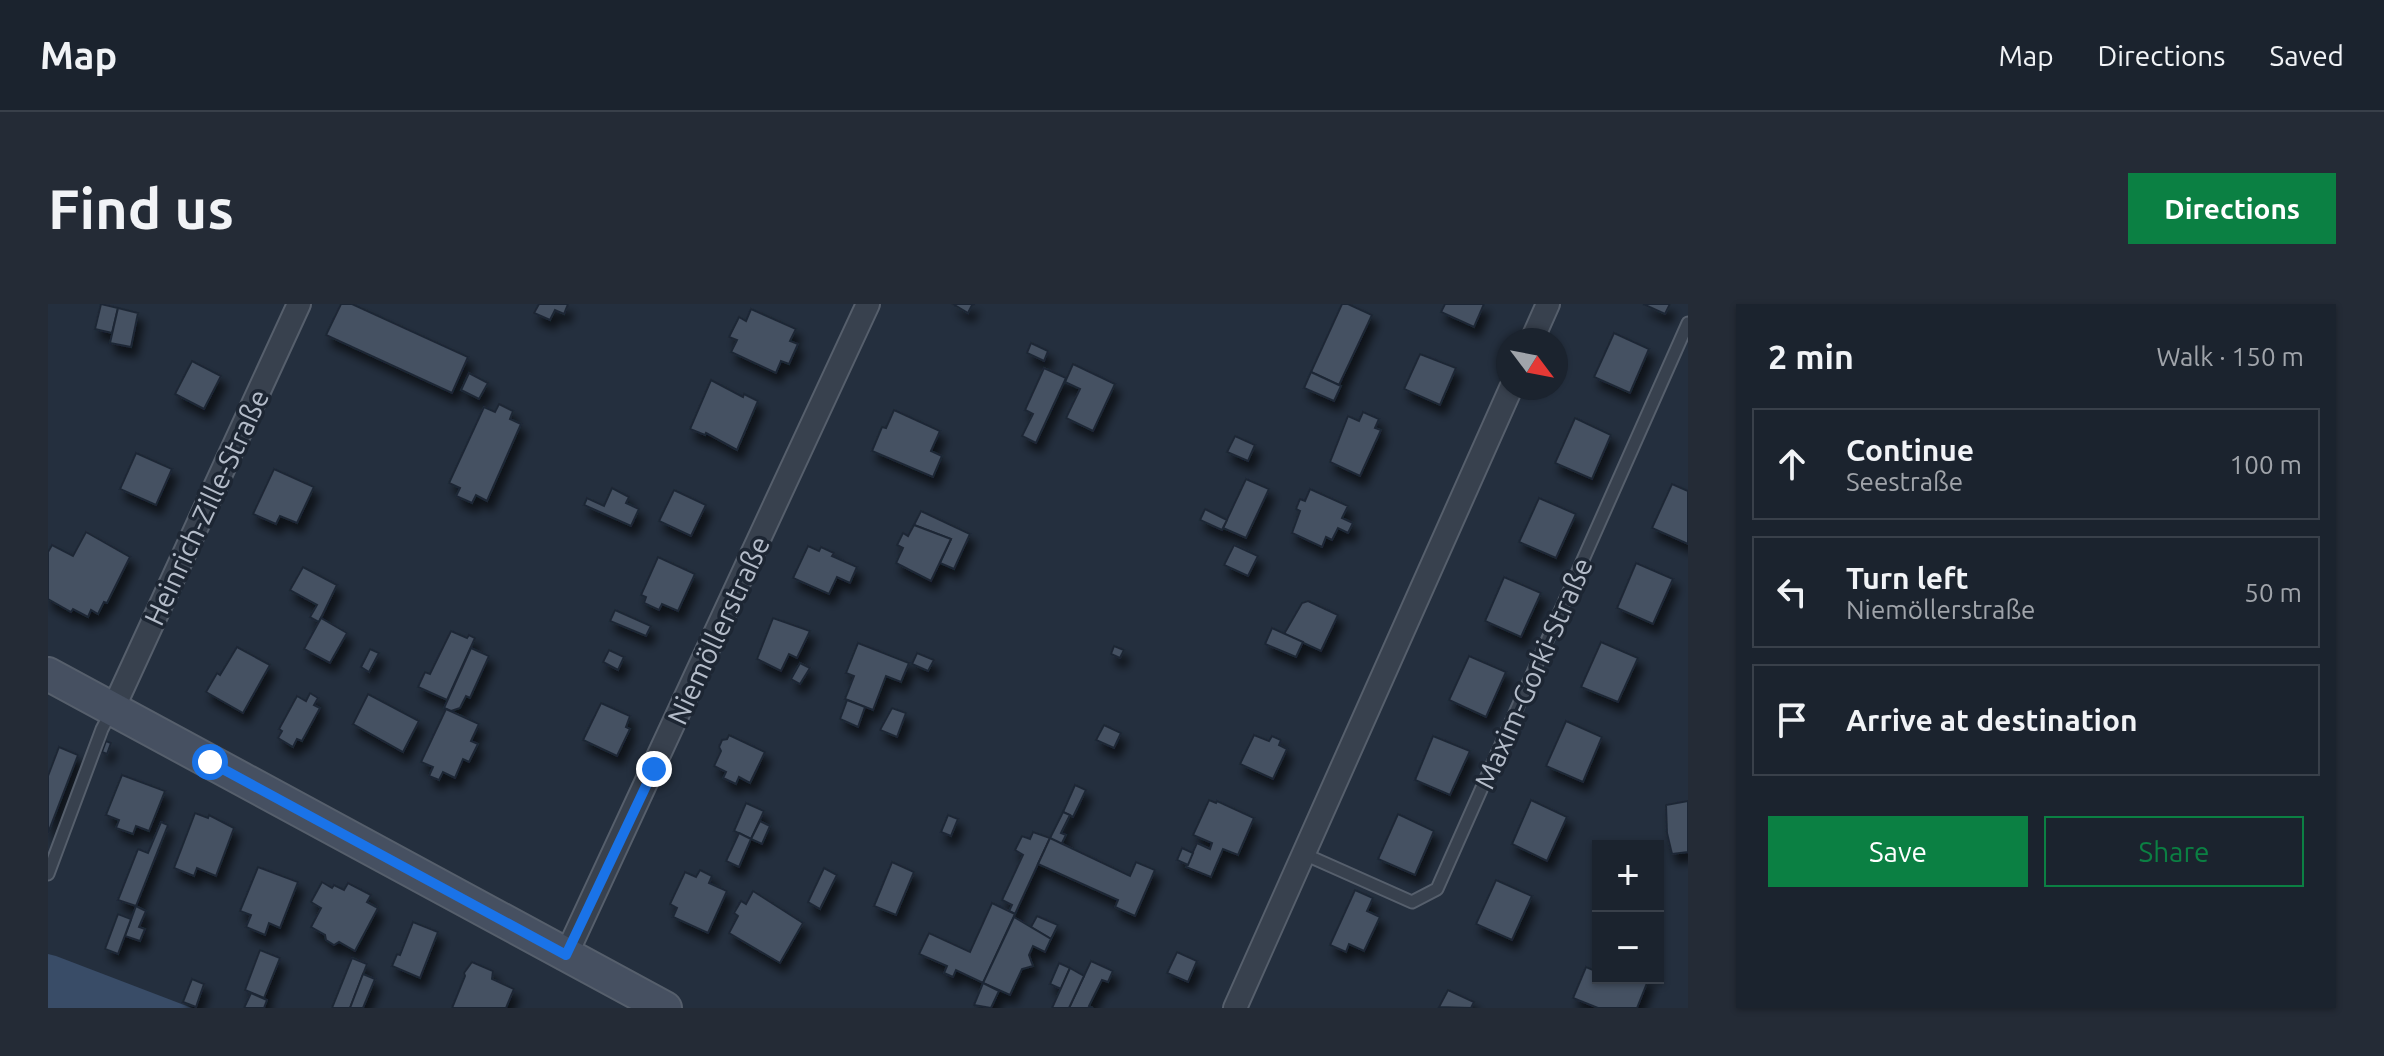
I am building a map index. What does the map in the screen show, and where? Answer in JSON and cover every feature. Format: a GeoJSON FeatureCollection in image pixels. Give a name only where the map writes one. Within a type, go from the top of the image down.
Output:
{"type":"FeatureCollection","features":[{"type":"Feature","properties":{"kind":"main road"},"geometry":{"type":"LineString","coordinates":[[48,674],[665,1008]]}},
{"type":"Feature","properties":{"kind":"street","name":"Heinrich-Zille-Straße"},"geometry":{"type":"LineString","coordinates":[[113,709],[299,304]]}},
{"type":"Feature","properties":{"kind":"street","name":"Niemöllerstraße"},"geometry":{"type":"LineString","coordinates":[[566,955],[868,304]]}},
{"type":"Feature","properties":{"kind":"street"},"geometry":{"type":"LineString","coordinates":[[1537,328],[1548,304]]}},
{"type":"Feature","properties":{"kind":"street"},"geometry":{"type":"LineString","coordinates":[[1235,1008],[1506,400]]}},
{"type":"Feature","properties":{"kind":"lane","name":"Maxim-Gorki-Straße"},"geometry":{"type":"LineString","coordinates":[[1304,854],[1412,902],[1437,889],[1688,323]]}},
{"type":"Feature","properties":{"kind":"lane"},"geometry":{"type":"LineString","coordinates":[[48,874],[102,729],[113,709]]}},
{"type":"Feature","properties":{"kind":"water"},"geometry":{"type":"Polygon","coordinates":[[[48,954],[56,956],[192,1008],[48,1008],[48,954]]]}},
{"type":"Feature","properties":{"kind":"building"},"geometry":{"type":"Polygon","coordinates":[[[101,304],[118,308],[112,333],[95,329],[101,304]]]}},
{"type":"Feature","properties":{"kind":"building"},"geometry":{"type":"Polygon","coordinates":[[[341,304],[352,304],[468,357],[452,393],[326,335],[341,304]]]}},
{"type":"Feature","properties":{"kind":"building"},"geometry":{"type":"Polygon","coordinates":[[[539,304],[568,304],[564,314],[555,310],[550,320],[534,313],[539,304]]]}},
{"type":"Feature","properties":{"kind":"building"},"geometry":{"type":"Polygon","coordinates":[[[953,304],[975,304],[968,313],[953,304]]]}},
{"type":"Feature","properties":{"kind":"building"},"geometry":{"type":"Polygon","coordinates":[[[1342,304],[1372,315],[1339,385],[1311,372],[1342,304]]]}},
{"type":"Feature","properties":{"kind":"building"},"geometry":{"type":"Polygon","coordinates":[[[1445,304],[1484,304],[1474,327],[1441,312],[1445,304]]]}},
{"type":"Feature","properties":{"kind":"building"},"geometry":{"type":"Polygon","coordinates":[[[1643,304],[1670,304],[1665,314],[1643,304]]]}},
{"type":"Feature","properties":{"kind":"building"},"geometry":{"type":"Polygon","coordinates":[[[118,308],[138,313],[131,347],[110,343],[118,308]]]}},
{"type":"Feature","properties":{"kind":"building"},"geometry":{"type":"Polygon","coordinates":[[[751,309],[796,329],[790,341],[798,344],[789,364],[781,361],[776,373],[731,352],[737,340],[729,337],[739,317],[746,321],[751,309]]]}},
{"type":"Feature","properties":{"kind":"building"},"geometry":{"type":"Polygon","coordinates":[[[1614,333],[1649,349],[1630,393],[1594,377],[1614,333]]]}},
{"type":"Feature","properties":{"kind":"building"},"geometry":{"type":"Polygon","coordinates":[[[1031,343],[1048,351],[1044,361],[1027,353],[1031,343]]]}},
{"type":"Feature","properties":{"kind":"building"},"geometry":{"type":"Polygon","coordinates":[[[1420,354],[1456,368],[1440,405],[1404,389],[1420,354]]]}},
{"type":"Feature","properties":{"kind":"building"},"geometry":{"type":"Polygon","coordinates":[[[192,361],[221,376],[204,409],[175,394],[192,361]]]}},
{"type":"Feature","properties":{"kind":"building"},"geometry":{"type":"Polygon","coordinates":[[[1073,364],[1115,384],[1093,431],[1066,418],[1080,389],[1065,382],[1073,364]]]}},
{"type":"Feature","properties":{"kind":"building"},"geometry":{"type":"Polygon","coordinates":[[[1044,368],[1066,378],[1036,443],[1022,436],[1033,414],[1025,410],[1044,368]]]}},
{"type":"Feature","properties":{"kind":"building"},"geometry":{"type":"Polygon","coordinates":[[[1311,372],[1341,386],[1334,401],[1304,388],[1311,372]]]}},
{"type":"Feature","properties":{"kind":"building"},"geometry":{"type":"Polygon","coordinates":[[[469,373],[488,383],[479,399],[461,390],[469,373]]]}},
{"type":"Feature","properties":{"kind":"building"},"geometry":{"type":"Polygon","coordinates":[[[711,380],[743,397],[744,394],[758,401],[737,450],[706,433],[690,429],[711,380]]]}},
{"type":"Feature","properties":{"kind":"building"},"geometry":{"type":"Polygon","coordinates":[[[499,404],[513,411],[510,419],[521,424],[487,501],[476,495],[472,503],[456,496],[460,488],[449,483],[484,407],[495,412],[499,404]]]}},
{"type":"Feature","properties":{"kind":"building"},"geometry":{"type":"Polygon","coordinates":[[[894,410],[940,431],[931,451],[942,456],[933,477],[872,451],[882,427],[886,428],[894,410]]]}},
{"type":"Feature","properties":{"kind":"building"},"geometry":{"type":"Polygon","coordinates":[[[1363,412],[1379,419],[1375,428],[1381,430],[1360,476],[1330,462],[1348,416],[1359,421],[1363,412]]]}},
{"type":"Feature","properties":{"kind":"building"},"geometry":{"type":"Polygon","coordinates":[[[1575,418],[1611,435],[1592,479],[1555,463],[1575,418]]]}},
{"type":"Feature","properties":{"kind":"building"},"geometry":{"type":"Polygon","coordinates":[[[1235,436],[1255,445],[1248,461],[1227,452],[1235,436]]]}},
{"type":"Feature","properties":{"kind":"building"},"geometry":{"type":"Polygon","coordinates":[[[136,453],[172,469],[156,505],[120,489],[136,453]]]}},
{"type":"Feature","properties":{"kind":"building"},"geometry":{"type":"Polygon","coordinates":[[[274,469],[314,487],[297,523],[280,516],[276,524],[253,514],[274,469]]]}},
{"type":"Feature","properties":{"kind":"building"},"geometry":{"type":"Polygon","coordinates":[[[1246,479],[1269,489],[1246,538],[1223,528],[1246,479]]]}},
{"type":"Feature","properties":{"kind":"building"},"geometry":{"type":"Polygon","coordinates":[[[1672,484],[1688,491],[1688,544],[1652,528],[1672,484]]]}},
{"type":"Feature","properties":{"kind":"building"},"geometry":{"type":"Polygon","coordinates":[[[612,488],[629,497],[626,503],[639,509],[631,526],[584,505],[587,498],[604,506],[612,488]]]}},
{"type":"Feature","properties":{"kind":"building"},"geometry":{"type":"Polygon","coordinates":[[[1310,489],[1348,506],[1342,518],[1353,523],[1348,533],[1338,528],[1332,540],[1326,537],[1322,547],[1292,533],[1300,511],[1296,509],[1300,499],[1305,501],[1310,489]]]}},
{"type":"Feature","properties":{"kind":"building"},"geometry":{"type":"Polygon","coordinates":[[[674,490],[706,505],[691,536],[659,521],[674,490]]]}},
{"type":"Feature","properties":{"kind":"building"},"geometry":{"type":"Polygon","coordinates":[[[1539,498],[1576,514],[1556,558],[1519,542],[1539,498]]]}},
{"type":"Feature","properties":{"kind":"building"},"geometry":{"type":"Polygon","coordinates":[[[1205,509],[1227,520],[1222,530],[1200,520],[1205,509]]]}},
{"type":"Feature","properties":{"kind":"building"},"geometry":{"type":"Polygon","coordinates":[[[921,511],[970,534],[954,569],[940,563],[951,539],[914,525],[921,511]]]}},
{"type":"Feature","properties":{"kind":"building"},"geometry":{"type":"Polygon","coordinates":[[[914,525],[951,539],[931,581],[896,563],[903,548],[897,545],[903,533],[908,536],[914,525]]]}},
{"type":"Feature","properties":{"kind":"building"},"geometry":{"type":"Polygon","coordinates":[[[86,532],[130,557],[107,603],[104,602],[98,614],[91,610],[88,617],[73,609],[71,612],[48,599],[48,552],[52,545],[73,556],[86,532]]]}},
{"type":"Feature","properties":{"kind":"building"},"geometry":{"type":"Polygon","coordinates":[[[1234,545],[1258,556],[1248,576],[1224,565],[1234,545]]]}},
{"type":"Feature","properties":{"kind":"building"},"geometry":{"type":"Polygon","coordinates":[[[808,546],[819,551],[821,547],[834,553],[832,556],[857,567],[850,583],[837,577],[829,594],[793,578],[808,546]]]}},
{"type":"Feature","properties":{"kind":"building"},"geometry":{"type":"Polygon","coordinates":[[[658,557],[695,574],[678,611],[662,604],[659,610],[644,603],[646,597],[641,595],[658,557]]]}},
{"type":"Feature","properties":{"kind":"building"},"geometry":{"type":"Polygon","coordinates":[[[1636,563],[1673,579],[1653,624],[1617,608],[1636,563]]]}},
{"type":"Feature","properties":{"kind":"building"},"geometry":{"type":"Polygon","coordinates":[[[303,567],[337,585],[319,622],[310,617],[317,605],[290,590],[303,567]]]}},
{"type":"Feature","properties":{"kind":"building"},"geometry":{"type":"Polygon","coordinates":[[[1504,577],[1541,593],[1521,637],[1485,621],[1504,577]]]}},
{"type":"Feature","properties":{"kind":"building"},"geometry":{"type":"Polygon","coordinates":[[[1308,601],[1338,615],[1321,651],[1284,634],[1302,603],[1308,601]]]}},
{"type":"Feature","properties":{"kind":"building"},"geometry":{"type":"Polygon","coordinates":[[[615,610],[651,626],[646,636],[610,621],[615,610]]]}},
{"type":"Feature","properties":{"kind":"building"},"geometry":{"type":"Polygon","coordinates":[[[321,618],[347,633],[330,663],[304,649],[321,618]]]}},
{"type":"Feature","properties":{"kind":"building"},"geometry":{"type":"Polygon","coordinates":[[[773,618],[810,631],[797,658],[789,654],[781,671],[757,659],[773,618]]]}},
{"type":"Feature","properties":{"kind":"building"},"geometry":{"type":"Polygon","coordinates":[[[1272,628],[1303,642],[1296,657],[1265,644],[1272,628]]]}},
{"type":"Feature","properties":{"kind":"building"},"geometry":{"type":"Polygon","coordinates":[[[451,631],[475,638],[447,700],[418,687],[425,672],[430,674],[451,631]]]}},
{"type":"Feature","properties":{"kind":"building"},"geometry":{"type":"Polygon","coordinates":[[[1601,642],[1638,658],[1618,702],[1581,687],[1601,642]]]}},
{"type":"Feature","properties":{"kind":"building"},"geometry":{"type":"Polygon","coordinates":[[[858,643],[909,663],[901,682],[886,676],[873,710],[845,699],[854,676],[846,673],[858,643]]]}},
{"type":"Feature","properties":{"kind":"building"},"geometry":{"type":"Polygon","coordinates":[[[1114,646],[1124,650],[1120,658],[1111,654],[1114,646]]]}},
{"type":"Feature","properties":{"kind":"building"},"geometry":{"type":"Polygon","coordinates":[[[237,647],[270,665],[243,713],[206,692],[237,647]]]}},
{"type":"Feature","properties":{"kind":"building"},"geometry":{"type":"Polygon","coordinates":[[[471,648],[489,656],[470,698],[466,696],[460,708],[451,711],[444,708],[471,648]]]}},
{"type":"Feature","properties":{"kind":"building"},"geometry":{"type":"Polygon","coordinates":[[[370,649],[379,653],[369,672],[361,667],[370,649]]]}},
{"type":"Feature","properties":{"kind":"building"},"geometry":{"type":"Polygon","coordinates":[[[609,650],[624,657],[618,670],[603,662],[609,650]]]}},
{"type":"Feature","properties":{"kind":"building"},"geometry":{"type":"Polygon","coordinates":[[[917,653],[934,660],[928,671],[912,664],[917,653]]]}},
{"type":"Feature","properties":{"kind":"building"},"geometry":{"type":"Polygon","coordinates":[[[1469,656],[1506,672],[1486,717],[1449,700],[1469,656]]]}},
{"type":"Feature","properties":{"kind":"building"},"geometry":{"type":"Polygon","coordinates":[[[800,663],[810,668],[800,684],[791,679],[800,663]]]}},
{"type":"Feature","properties":{"kind":"building"},"geometry":{"type":"Polygon","coordinates":[[[310,693],[318,698],[314,705],[320,708],[302,741],[297,739],[293,747],[278,738],[282,731],[279,729],[297,696],[306,701],[310,693]]]}},
{"type":"Feature","properties":{"kind":"building"},"geometry":{"type":"Polygon","coordinates":[[[368,694],[419,721],[403,752],[353,724],[368,694]]]}},
{"type":"Feature","properties":{"kind":"building"},"geometry":{"type":"Polygon","coordinates":[[[847,700],[865,707],[858,727],[840,719],[847,700]]]}},
{"type":"Feature","properties":{"kind":"building"},"geometry":{"type":"Polygon","coordinates":[[[601,703],[630,716],[626,727],[630,729],[617,756],[583,740],[601,703]]]}},
{"type":"Feature","properties":{"kind":"building"},"geometry":{"type":"Polygon","coordinates":[[[892,708],[906,713],[897,737],[880,730],[892,708]]]}},
{"type":"Feature","properties":{"kind":"building"},"geometry":{"type":"Polygon","coordinates":[[[446,709],[479,724],[471,741],[478,744],[469,762],[463,759],[455,778],[443,772],[439,780],[429,776],[433,767],[421,762],[446,709]]]}},
{"type":"Feature","properties":{"kind":"building"},"geometry":{"type":"Polygon","coordinates":[[[1566,721],[1602,737],[1583,782],[1546,766],[1566,721]]]}},
{"type":"Feature","properties":{"kind":"building"},"geometry":{"type":"Polygon","coordinates":[[[1104,725],[1121,733],[1114,748],[1096,740],[1104,725]]]}},
{"type":"Feature","properties":{"kind":"building"},"geometry":{"type":"Polygon","coordinates":[[[729,735],[765,752],[750,783],[739,777],[736,784],[723,778],[726,772],[714,766],[722,740],[729,735]]]}},
{"type":"Feature","properties":{"kind":"building"},"geometry":{"type":"Polygon","coordinates":[[[1254,735],[1269,741],[1272,736],[1281,740],[1279,745],[1287,749],[1273,779],[1240,764],[1254,735]]]}},
{"type":"Feature","properties":{"kind":"building"},"geometry":{"type":"Polygon","coordinates":[[[1433,736],[1470,751],[1450,795],[1415,780],[1433,736]]]}},
{"type":"Feature","properties":{"kind":"building"},"geometry":{"type":"Polygon","coordinates":[[[106,741],[111,743],[107,754],[102,752],[106,741]]]}},
{"type":"Feature","properties":{"kind":"building"},"geometry":{"type":"Polygon","coordinates":[[[59,747],[78,755],[48,833],[48,776],[59,747]]]}},
{"type":"Feature","properties":{"kind":"building"},"geometry":{"type":"Polygon","coordinates":[[[122,775],[165,791],[149,831],[136,826],[133,834],[116,828],[119,820],[106,815],[122,775]]]}},
{"type":"Feature","properties":{"kind":"building"},"geometry":{"type":"Polygon","coordinates":[[[1075,785],[1086,790],[1073,817],[1063,812],[1075,785]]]}},
{"type":"Feature","properties":{"kind":"building"},"geometry":{"type":"Polygon","coordinates":[[[1209,800],[1254,818],[1238,855],[1223,849],[1211,877],[1186,867],[1197,843],[1210,849],[1212,843],[1193,835],[1209,800]]]}},
{"type":"Feature","properties":{"kind":"building"},"geometry":{"type":"Polygon","coordinates":[[[1531,800],[1567,817],[1547,861],[1512,844],[1531,800]]]}},
{"type":"Feature","properties":{"kind":"building"},"geometry":{"type":"Polygon","coordinates":[[[1688,801],[1688,852],[1672,854],[1667,833],[1666,805],[1688,801]]]}},
{"type":"Feature","properties":{"kind":"building"},"geometry":{"type":"Polygon","coordinates":[[[746,803],[764,811],[751,839],[734,831],[746,803]]]}},
{"type":"Feature","properties":{"kind":"building"},"geometry":{"type":"Polygon","coordinates":[[[1063,812],[1070,815],[1061,833],[1066,835],[1061,845],[1050,838],[1063,812]]]}},
{"type":"Feature","properties":{"kind":"building"},"geometry":{"type":"Polygon","coordinates":[[[195,813],[208,818],[209,815],[234,828],[216,876],[197,868],[194,876],[174,868],[195,813]]]}},
{"type":"Feature","properties":{"kind":"building"},"geometry":{"type":"Polygon","coordinates":[[[1398,814],[1434,831],[1415,875],[1378,859],[1398,814]]]}},
{"type":"Feature","properties":{"kind":"building"},"geometry":{"type":"Polygon","coordinates":[[[948,815],[958,819],[951,836],[941,832],[948,815]]]}},
{"type":"Feature","properties":{"kind":"building"},"geometry":{"type":"Polygon","coordinates":[[[760,821],[770,826],[762,844],[751,839],[760,821]]]}},
{"type":"Feature","properties":{"kind":"building"},"geometry":{"type":"Polygon","coordinates":[[[161,822],[168,825],[136,906],[118,900],[138,849],[148,853],[161,822]]]}},
{"type":"Feature","properties":{"kind":"building"},"geometry":{"type":"Polygon","coordinates":[[[1033,832],[1050,838],[1015,914],[1009,911],[1012,905],[1002,900],[1023,855],[1015,850],[1022,836],[1030,839],[1033,832]]]}},
{"type":"Feature","properties":{"kind":"building"},"geometry":{"type":"Polygon","coordinates":[[[739,833],[751,839],[739,867],[726,861],[739,833]]]}},
{"type":"Feature","properties":{"kind":"building"},"geometry":{"type":"Polygon","coordinates":[[[1050,838],[1130,876],[1136,862],[1155,870],[1135,916],[1115,907],[1118,900],[1038,864],[1050,838]]]}},
{"type":"Feature","properties":{"kind":"building"},"geometry":{"type":"Polygon","coordinates":[[[1182,848],[1193,853],[1188,865],[1177,860],[1182,848]]]}},
{"type":"Feature","properties":{"kind":"building"},"geometry":{"type":"Polygon","coordinates":[[[892,862],[914,872],[896,915],[874,906],[892,862]]]}},
{"type":"Feature","properties":{"kind":"building"},"geometry":{"type":"Polygon","coordinates":[[[258,867],[298,882],[280,928],[269,923],[265,935],[246,927],[251,915],[240,911],[258,867]]]}},
{"type":"Feature","properties":{"kind":"building"},"geometry":{"type":"Polygon","coordinates":[[[824,868],[837,875],[820,909],[808,902],[824,868]]]}},
{"type":"Feature","properties":{"kind":"building"},"geometry":{"type":"Polygon","coordinates":[[[700,870],[712,876],[709,883],[727,891],[708,933],[673,917],[677,908],[670,904],[685,872],[696,877],[700,870]]]}},
{"type":"Feature","properties":{"kind":"building"},"geometry":{"type":"Polygon","coordinates":[[[1496,880],[1532,896],[1512,940],[1476,924],[1496,880]]]}},
{"type":"Feature","properties":{"kind":"building"},"geometry":{"type":"Polygon","coordinates":[[[322,882],[344,890],[348,883],[371,895],[367,902],[378,908],[355,951],[339,942],[334,945],[311,927],[321,908],[311,902],[322,882]]]}},
{"type":"Feature","properties":{"kind":"building"},"geometry":{"type":"Polygon","coordinates":[[[1355,890],[1373,898],[1367,911],[1380,917],[1364,951],[1349,944],[1346,952],[1330,945],[1355,890]]]}},
{"type":"Feature","properties":{"kind":"building"},"geometry":{"type":"Polygon","coordinates":[[[753,891],[803,923],[780,963],[729,933],[738,916],[734,913],[741,901],[746,904],[753,891]]]}},
{"type":"Feature","properties":{"kind":"building"},"geometry":{"type":"Polygon","coordinates":[[[992,903],[1015,914],[983,983],[956,970],[953,977],[944,973],[947,966],[919,954],[929,933],[970,952],[992,903]]]}},
{"type":"Feature","properties":{"kind":"building"},"geometry":{"type":"Polygon","coordinates":[[[136,906],[146,911],[139,927],[145,929],[140,941],[125,936],[136,906]]]}},
{"type":"Feature","properties":{"kind":"building"},"geometry":{"type":"Polygon","coordinates":[[[118,914],[131,919],[118,954],[105,949],[118,914]]]}},
{"type":"Feature","properties":{"kind":"building"},"geometry":{"type":"Polygon","coordinates":[[[1037,916],[1058,925],[1051,939],[1031,927],[1037,916]]]}},
{"type":"Feature","properties":{"kind":"building"},"geometry":{"type":"Polygon","coordinates":[[[1014,917],[1051,939],[1045,952],[1033,946],[1029,955],[1033,966],[1022,969],[1010,995],[983,983],[1014,917]]]}},
{"type":"Feature","properties":{"kind":"building"},"geometry":{"type":"Polygon","coordinates":[[[413,922],[438,932],[420,978],[392,966],[397,954],[400,955],[413,922]]]}},
{"type":"Feature","properties":{"kind":"building"},"geometry":{"type":"Polygon","coordinates":[[[260,950],[280,958],[264,998],[245,990],[260,950]]]}},
{"type":"Feature","properties":{"kind":"building"},"geometry":{"type":"Polygon","coordinates":[[[1177,952],[1197,961],[1188,982],[1167,973],[1177,952]]]}},
{"type":"Feature","properties":{"kind":"building"},"geometry":{"type":"Polygon","coordinates":[[[352,958],[367,964],[350,1008],[332,1008],[352,958]]]}},
{"type":"Feature","properties":{"kind":"building"},"geometry":{"type":"Polygon","coordinates":[[[1091,961],[1113,971],[1108,982],[1102,980],[1089,1006],[1093,1008],[1069,1008],[1091,961]]]}},
{"type":"Feature","properties":{"kind":"building"},"geometry":{"type":"Polygon","coordinates":[[[472,962],[493,971],[492,979],[514,989],[506,1008],[452,1008],[464,973],[472,962]]]}},
{"type":"Feature","properties":{"kind":"building"},"geometry":{"type":"Polygon","coordinates":[[[1059,963],[1070,968],[1061,989],[1050,984],[1059,963]]]}},
{"type":"Feature","properties":{"kind":"building"},"geometry":{"type":"Polygon","coordinates":[[[1586,967],[1592,970],[1592,984],[1647,984],[1637,1008],[1598,1008],[1573,998],[1586,967]]]}},
{"type":"Feature","properties":{"kind":"building"},"geometry":{"type":"Polygon","coordinates":[[[1070,968],[1084,976],[1069,1008],[1052,1008],[1070,968]]]}},
{"type":"Feature","properties":{"kind":"building"},"geometry":{"type":"Polygon","coordinates":[[[363,974],[375,979],[363,1008],[350,1008],[363,974]]]}},
{"type":"Feature","properties":{"kind":"building"},"geometry":{"type":"Polygon","coordinates":[[[192,979],[204,984],[196,1007],[183,1002],[192,979]]]}},
{"type":"Feature","properties":{"kind":"building"},"geometry":{"type":"Polygon","coordinates":[[[983,983],[999,991],[991,1008],[974,1005],[983,983]]]}},
{"type":"Feature","properties":{"kind":"building"},"geometry":{"type":"Polygon","coordinates":[[[1448,990],[1474,1002],[1471,1008],[1439,1007],[1448,990]]]}},
{"type":"Feature","properties":{"kind":"building"},"geometry":{"type":"Polygon","coordinates":[[[251,993],[267,1000],[264,1008],[244,1008],[251,993]]]}},
{"type":"Feature","properties":{"kind":"route"},"geometry":{"type":"LineString","coordinates":[[210,762],[566,955],[654,769]]}}]}
